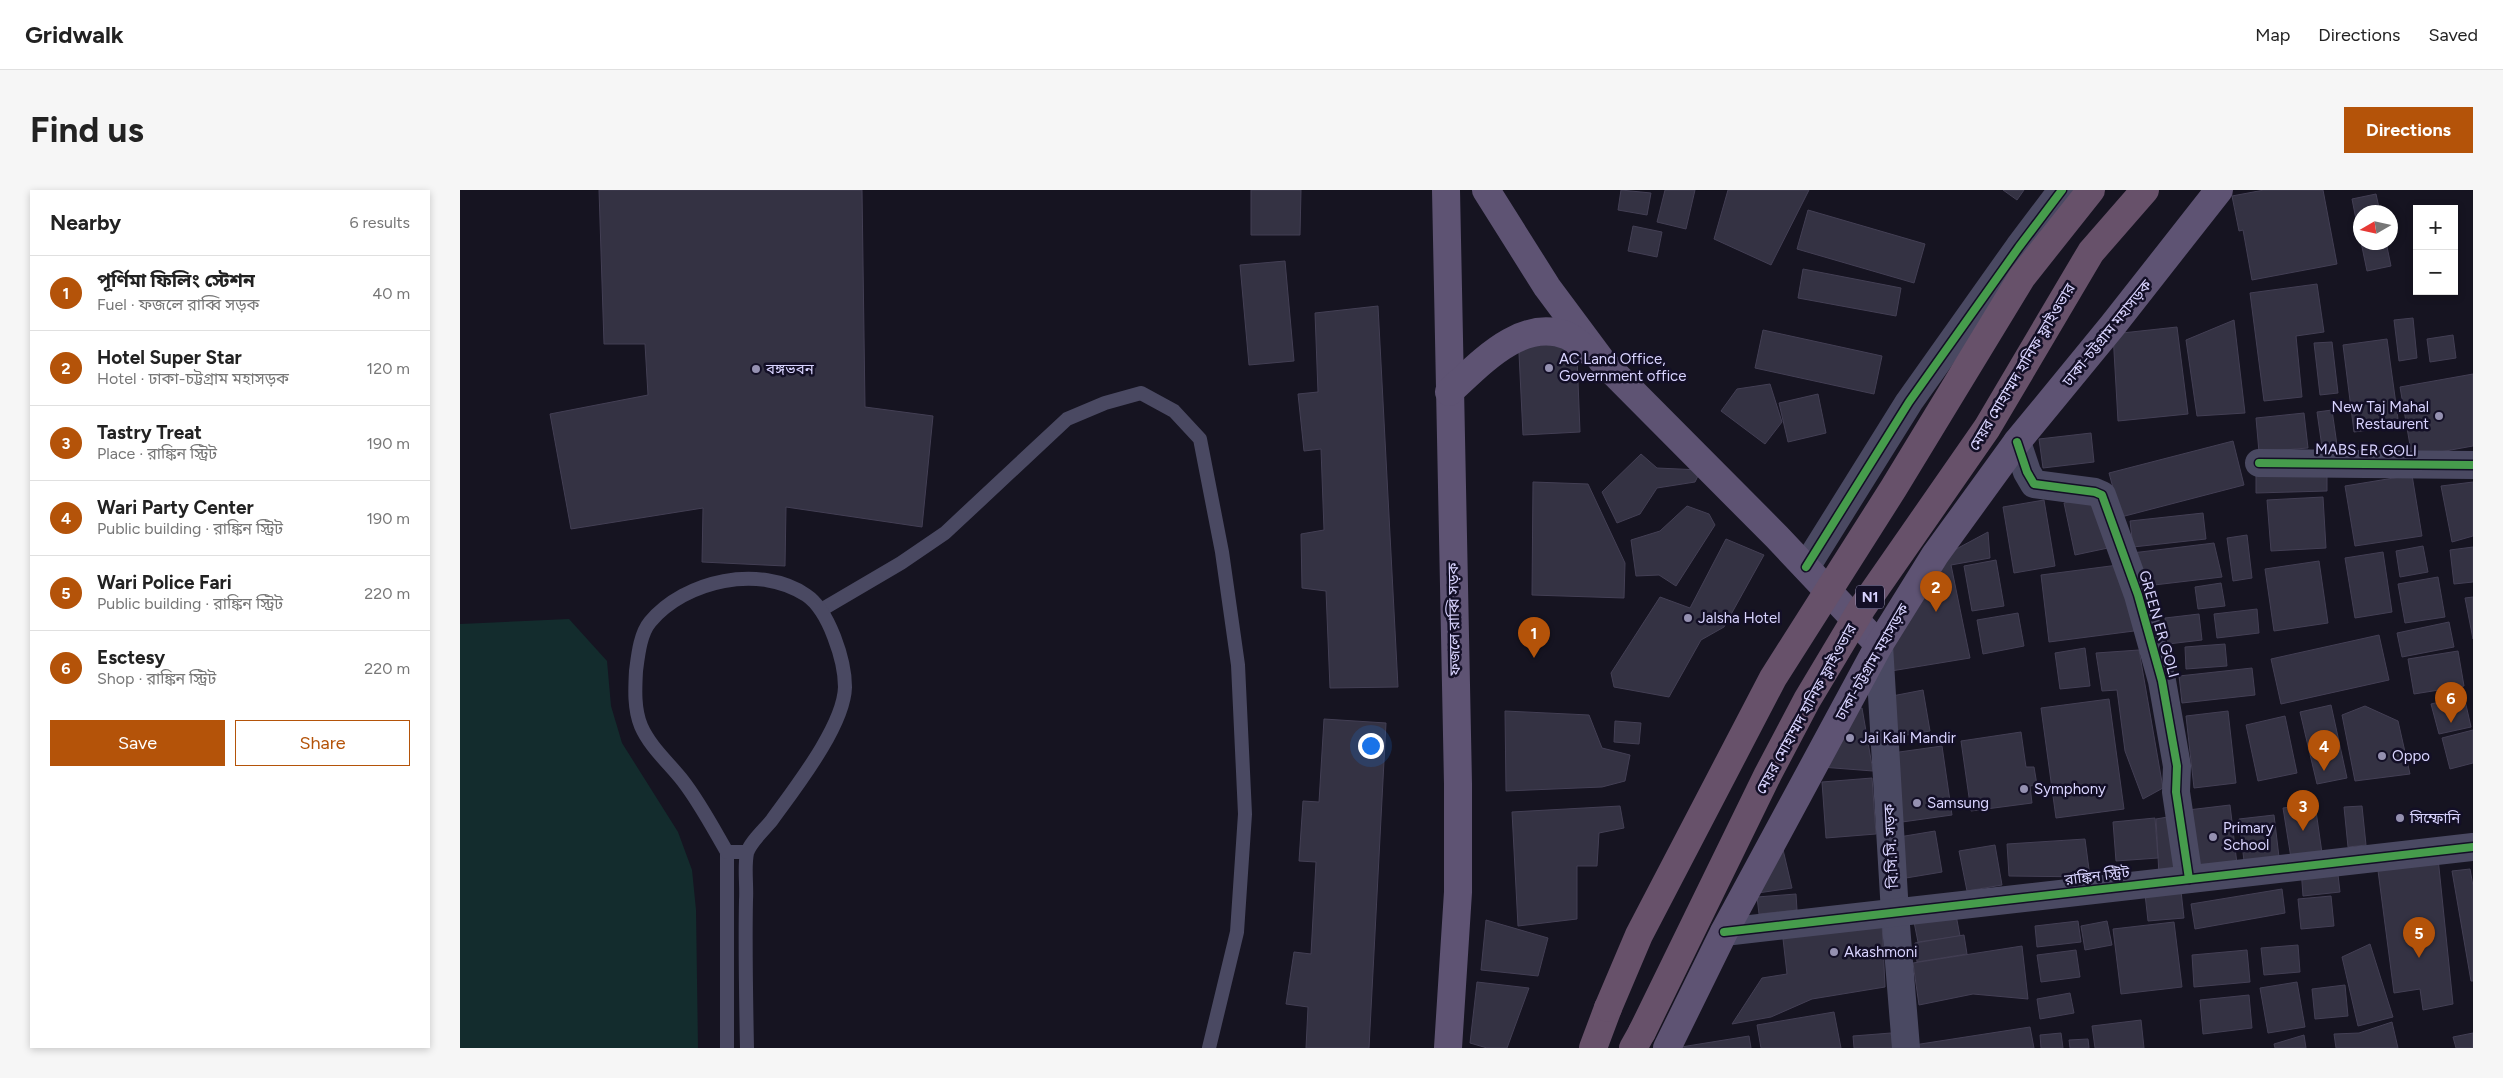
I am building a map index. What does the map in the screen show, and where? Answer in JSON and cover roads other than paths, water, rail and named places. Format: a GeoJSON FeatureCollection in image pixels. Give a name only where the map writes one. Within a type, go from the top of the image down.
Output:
{"type":"FeatureCollection","features":[{"type":"Feature","properties":{"kind":"highway","name":"N1"},"geometry":{"type":"LineString","coordinates":[[1593,1048],[1639,935],[1773,678],[1893,489],[2022,277],[2091,190]]}},
{"type":"Feature","properties":{"kind":"highway","name":"মেয়র মোহাম্মদ হানিফ ফ্লাইওভার"},"geometry":{"type":"LineString","coordinates":[[1633,1048],[1768,774],[1812,692],[1862,608],[1987,428],[2091,252],[2145,190]]}},
{"type":"Feature","properties":{"kind":"main road","name":"ফজলে রাব্বি সড়ক"},"geometry":{"type":"LineString","coordinates":[[1446,190],[1458,804],[1458,892],[1448,1048]]}},
{"type":"Feature","properties":{"kind":"main road"},"geometry":{"type":"LineString","coordinates":[[1486,190],[1546,287],[1602,361],[1806,567],[1879,645]]}},
{"type":"Feature","properties":{"kind":"main road","name":"ঢাকা-চট্টগ্রাম মহাসড়ক"},"geometry":{"type":"LineString","coordinates":[[1668,1048],[1724,932],[1879,645],[1935,554],[2017,442],[2113,325],[2219,190]]}},
{"type":"Feature","properties":{"kind":"main road"},"geometry":{"type":"LineString","coordinates":[[1449,392],[1482,362],[1526,335],[1550,333],[1568,336],[1602,361]]}},
{"type":"Feature","properties":{"kind":"street"},"geometry":{"type":"LineString","coordinates":[[1806,567],[1909,402],[2013,255],[2062,190]]}},
{"type":"Feature","properties":{"kind":"street","name":"GREEN ER GOLI"},"geometry":{"type":"LineString","coordinates":[[2017,442],[2027,472],[2034,484],[2095,492],[2102,495],[2138,595],[2162,681],[2177,766],[2176,792],[2189,879]]}},
{"type":"Feature","properties":{"kind":"street","name":"MABS ER GOLI"},"geometry":{"type":"LineString","coordinates":[[2259,463],[2473,465]]}},
{"type":"Feature","properties":{"kind":"street","name":"বি.সি.সি. সড়ক"},"geometry":{"type":"LineString","coordinates":[[1879,645],[1895,913],[1906,1048]]}},
{"type":"Feature","properties":{"kind":"street","name":"রাঙ্কিন স্ট্রিট"},"geometry":{"type":"LineString","coordinates":[[1724,932],[2473,847]]}},
{"type":"Feature","properties":{"kind":"lane"},"geometry":{"type":"LineString","coordinates":[[821,610],[901,563],[945,533],[1067,419],[1105,403],[1141,393],[1174,411],[1200,439],[1222,552],[1238,665],[1245,814],[1237,932],[1209,1048]]}},
{"type":"Feature","properties":{"kind":"lane"},"geometry":{"type":"LineString","coordinates":[[734,579],[790,586],[808,596],[821,610],[842,660],[845,688],[840,712],[810,766],[747,852],[747,1042],[727,1042],[727,852],[697,800],[653,745],[641,726],[635,688],[638,654],[648,624],[665,608],[682,597],[708,585],[734,579]]}},
{"type":"Feature","properties":{"kind":"lane"},"geometry":{"type":"LineString","coordinates":[[727,852],[747,852]]}},
{"type":"Feature","properties":{"kind":"place","name":"AC Land Office, Government office"},"geometry":{"type":"Point","coordinates":[1549,368]}},
{"type":"Feature","properties":{"kind":"place","name":"বঙ্গভবন"},"geometry":{"type":"Point","coordinates":[756,369]}},
{"type":"Feature","properties":{"kind":"place","name":"New Taj Mahal Restaurent"},"geometry":{"type":"Point","coordinates":[2439,416]}},
{"type":"Feature","properties":{"kind":"place","name":"Hotel Super Star"},"geometry":{"type":"Point","coordinates":[1936,612]}},
{"type":"Feature","properties":{"kind":"place","name":"Jalsha Hotel"},"geometry":{"type":"Point","coordinates":[1688,618]}},
{"type":"Feature","properties":{"kind":"place","name":"পূর্ণিমা ফিলিং স্টেশন"},"geometry":{"type":"Point","coordinates":[1534,658]}},
{"type":"Feature","properties":{"kind":"place","name":"Esctesy"},"geometry":{"type":"Point","coordinates":[2451,723]}},
{"type":"Feature","properties":{"kind":"place","name":"Jai Kali Mandir"},"geometry":{"type":"Point","coordinates":[1850,738]}},
{"type":"Feature","properties":{"kind":"place","name":"Oppo"},"geometry":{"type":"Point","coordinates":[2382,756]}},
{"type":"Feature","properties":{"kind":"place","name":"Wari Party Center"},"geometry":{"type":"Point","coordinates":[2324,771]}},
{"type":"Feature","properties":{"kind":"place","name":"Symphony"},"geometry":{"type":"Point","coordinates":[2024,789]}},
{"type":"Feature","properties":{"kind":"place","name":"Samsung"},"geometry":{"type":"Point","coordinates":[1917,803]}},
{"type":"Feature","properties":{"kind":"place","name":"সিম্ফোনি"},"geometry":{"type":"Point","coordinates":[2400,818]}},
{"type":"Feature","properties":{"kind":"place","name":"Tastry Treat"},"geometry":{"type":"Point","coordinates":[2303,831]}},
{"type":"Feature","properties":{"kind":"place","name":"Primary School"},"geometry":{"type":"Point","coordinates":[2213,837]}},
{"type":"Feature","properties":{"kind":"place","name":"Akashmoni"},"geometry":{"type":"Point","coordinates":[1834,952]}},
{"type":"Feature","properties":{"kind":"place","name":"Wari Police Fari"},"geometry":{"type":"Point","coordinates":[2419,958]}}]}
